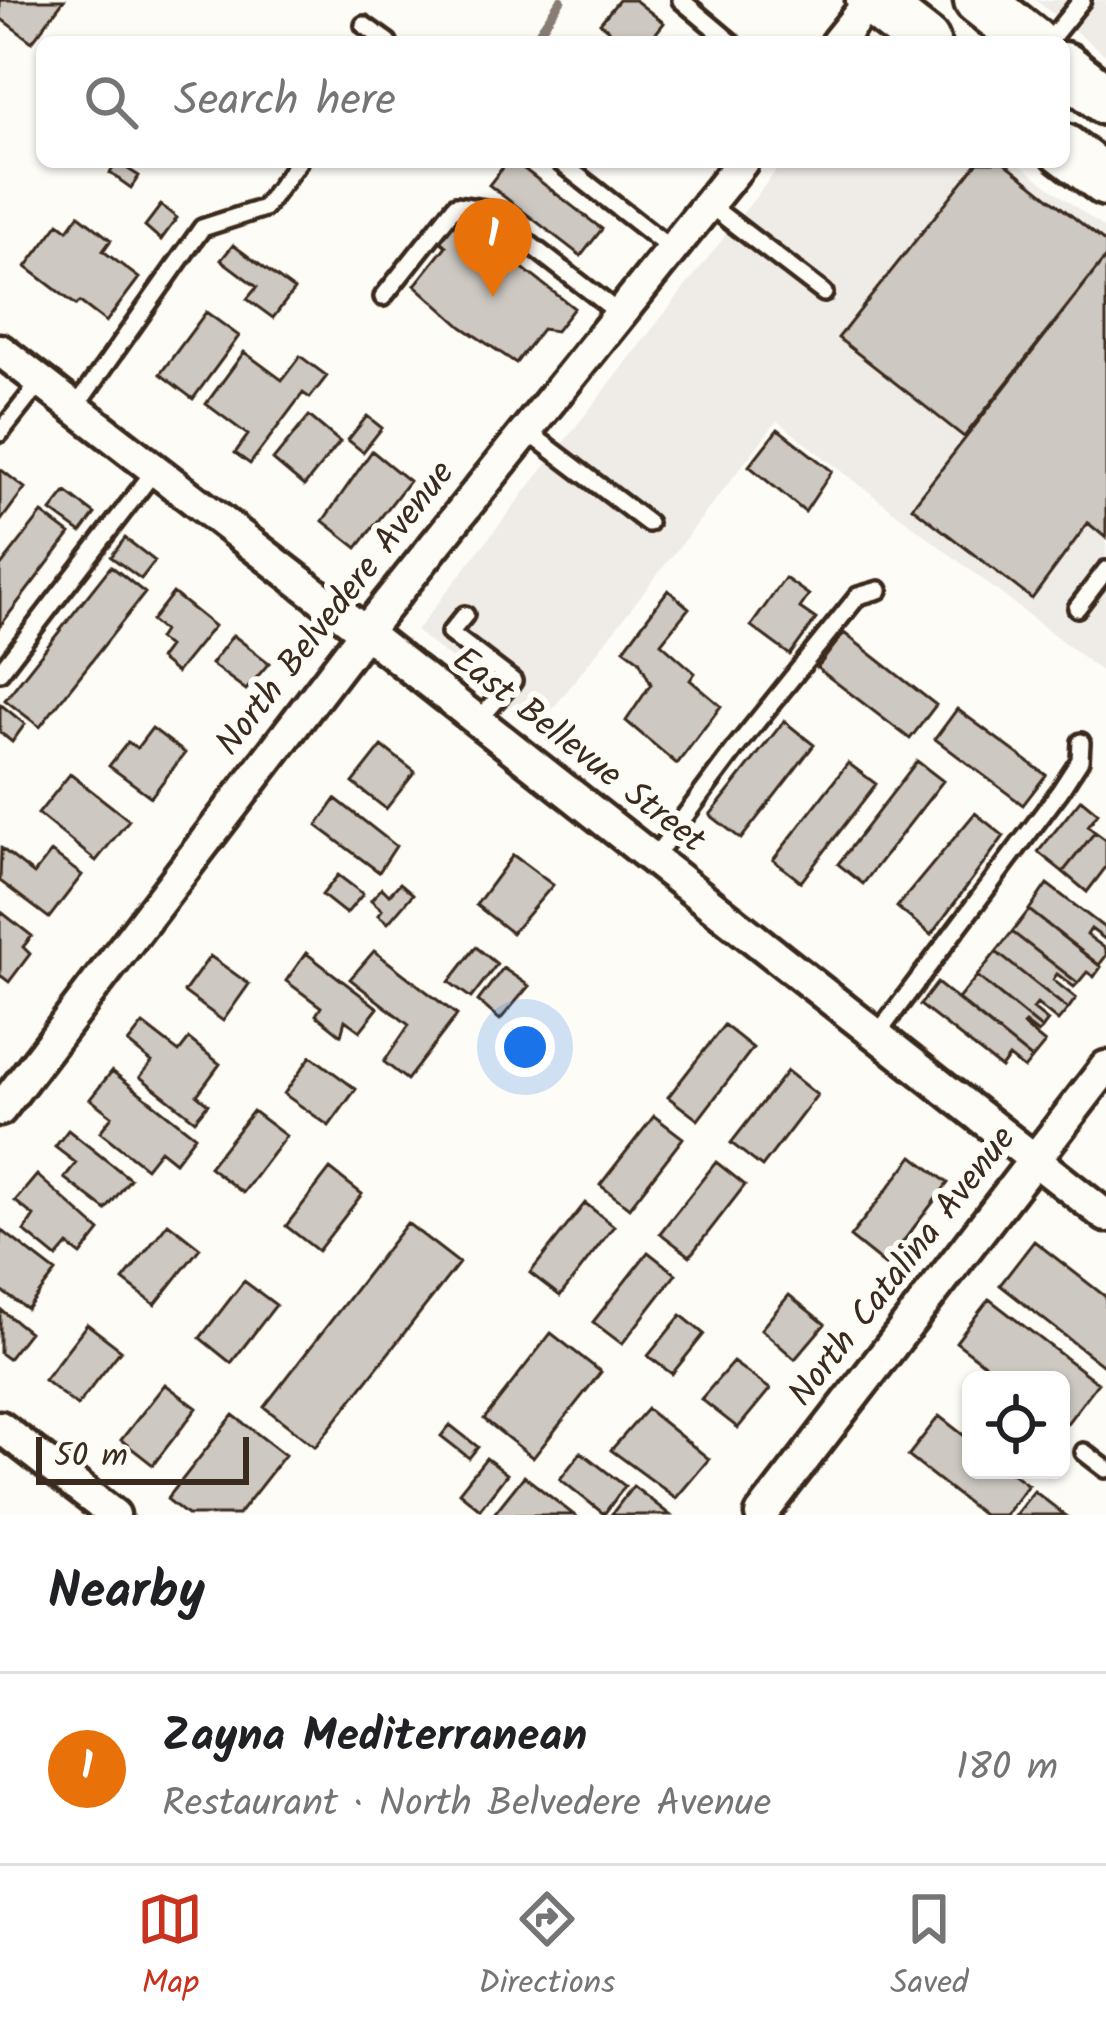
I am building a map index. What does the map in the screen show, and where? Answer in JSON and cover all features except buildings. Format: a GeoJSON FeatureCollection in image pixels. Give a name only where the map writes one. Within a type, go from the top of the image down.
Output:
{"type":"FeatureCollection","features":[{"type":"Feature","properties":{"kind":"main road"},"geometry":{"type":"LineString","coordinates":[[871,0],[917,36]]}},
{"type":"Feature","properties":{"kind":"main road"},"geometry":{"type":"LineString","coordinates":[[980,0],[1025,36]]}},
{"type":"Feature","properties":{"kind":"main road"},"geometry":{"type":"LineString","coordinates":[[1070,72],[1106,100]]}},
{"type":"Feature","properties":{"kind":"main road"},"geometry":{"type":"LineString","coordinates":[[1070,154],[1106,181]]}},
{"type":"Feature","properties":{"kind":"street"},"geometry":{"type":"LineString","coordinates":[[842,36],[871,0]]}},
{"type":"Feature","properties":{"kind":"street","name":"North Belvedere Avenue"},"geometry":{"type":"LineString","coordinates":[[0,1111],[365,632],[737,168]]}},
{"type":"Feature","properties":{"kind":"street","name":"East Bellevue Street"},"geometry":{"type":"LineString","coordinates":[[0,350],[1106,1216]]}},
{"type":"Feature","properties":{"kind":"street","name":"North Catalina Avenue"},"geometry":{"type":"LineString","coordinates":[[761,1515],[1106,1067]]}},
{"type":"Feature","properties":{"kind":"street"},"geometry":{"type":"LineString","coordinates":[[0,1427],[114,1515]]}},
{"type":"Feature","properties":{"kind":"lane"},"geometry":{"type":"LineString","coordinates":[[681,0],[724,36]]}},
{"type":"Feature","properties":{"kind":"lane"},"geometry":{"type":"LineString","coordinates":[[1053,36],[1082,0]]}},
{"type":"Feature","properties":{"kind":"lane"},"geometry":{"type":"LineString","coordinates":[[364,25],[380,36]]}},
{"type":"Feature","properties":{"kind":"lane"},"geometry":{"type":"LineString","coordinates":[[75,408],[202,228],[264,208],[294,168]]}},
{"type":"Feature","properties":{"kind":"lane"},"geometry":{"type":"LineString","coordinates":[[568,168],[671,249]]}},
{"type":"Feature","properties":{"kind":"lane"},"geometry":{"type":"LineString","coordinates":[[708,204],[824,293]]}},
{"type":"Feature","properties":{"kind":"lane"},"geometry":{"type":"LineString","coordinates":[[383,297],[455,205],[484,209],[620,314]]}},
{"type":"Feature","properties":{"kind":"lane"},"geometry":{"type":"LineString","coordinates":[[0,433],[40,381]]}},
{"type":"Feature","properties":{"kind":"lane"},"geometry":{"type":"LineString","coordinates":[[526,431],[648,523]]}},
{"type":"Feature","properties":{"kind":"lane"},"geometry":{"type":"LineString","coordinates":[[0,672],[155,470]]}},
{"type":"Feature","properties":{"kind":"lane"},"geometry":{"type":"LineString","coordinates":[[1077,608],[1106,570]]}},
{"type":"Feature","properties":{"kind":"lane"},"geometry":{"type":"LineString","coordinates":[[652,859],[858,596],[879,590]]}},
{"type":"Feature","properties":{"kind":"lane"},"geometry":{"type":"LineString","coordinates":[[464,615],[450,633],[513,680],[478,721]]}},
{"type":"Feature","properties":{"kind":"lane"},"geometry":{"type":"LineString","coordinates":[[876,1036],[1060,791],[1080,760],[1082,742]]}},
{"type":"Feature","properties":{"kind":"lane"},"geometry":{"type":"LineString","coordinates":[[1084,1452],[1106,1469]]}},
{"type":"Feature","properties":{"kind":"shaded area"},"geometry":{"type":"Polygon","coordinates":[[[1035,0],[1106,0],[1106,55],[1035,0]]]}},
{"type":"Feature","properties":{"kind":"shaded area"},"geometry":{"type":"Polygon","coordinates":[[[778,168],[1025,168],[1106,230],[1106,675],[777,421],[538,728],[416,631],[778,168]]]}},
{"type":"Feature","properties":{"kind":"waterway"},"geometry":{"type":"LineString","coordinates":[[536,36],[561,0]]}},
{"type":"Feature","properties":{"kind":"place","name":"Zayna Mediterranean"},"geometry":{"type":"Point","coordinates":[493,297]}}]}
